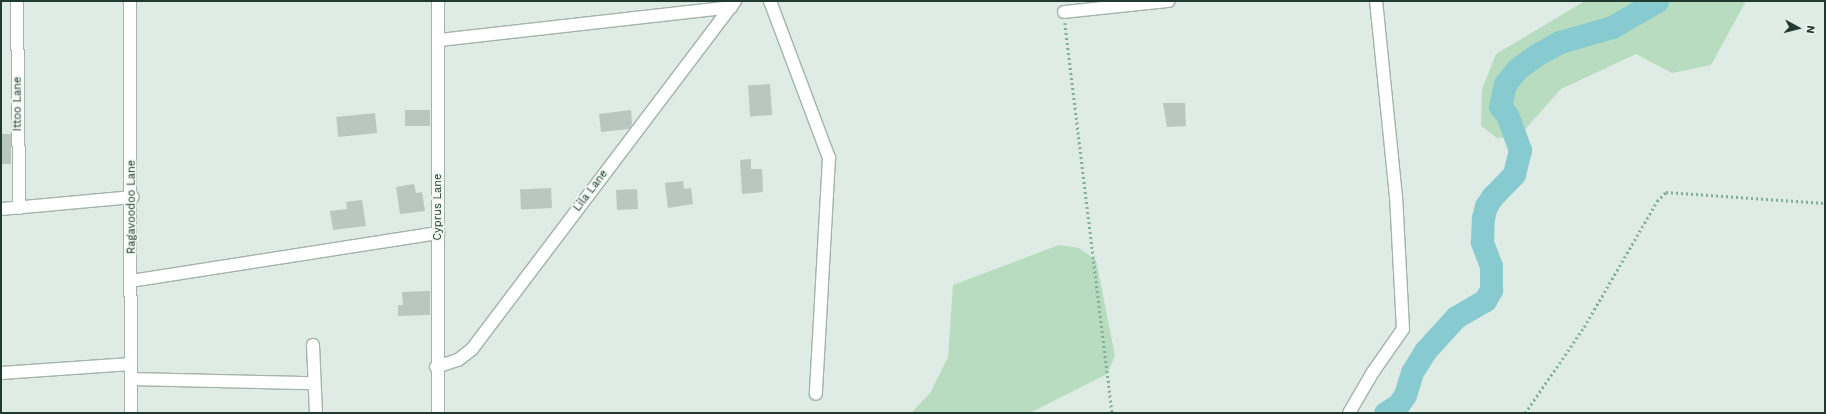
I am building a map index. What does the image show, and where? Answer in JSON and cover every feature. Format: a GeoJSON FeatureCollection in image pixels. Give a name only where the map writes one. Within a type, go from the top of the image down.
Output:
{"type":"FeatureCollection","features":[{"type":"Feature","properties":{"kind":"street","name":"Ittoo Lane"},"geometry":{"type":"LineString","coordinates":[[17,1],[19,208]]}},
{"type":"Feature","properties":{"kind":"street","name":"Ragavoodoo Lane"},"geometry":{"type":"LineString","coordinates":[[130,1],[132,197],[131,413]]}},
{"type":"Feature","properties":{"kind":"street","name":"Cyprus Lane"},"geometry":{"type":"LineString","coordinates":[[438,1],[438,233],[436,367],[438,413]]}},
{"type":"Feature","properties":{"kind":"street"},"geometry":{"type":"LineString","coordinates":[[770,1],[829,158],[816,394]]}},
{"type":"Feature","properties":{"kind":"street"},"geometry":{"type":"LineString","coordinates":[[1064,12],[1168,1]]}},
{"type":"Feature","properties":{"kind":"street"},"geometry":{"type":"LineString","coordinates":[[1349,413],[1372,372],[1403,329],[1397,255],[1396,197],[1376,1]]}},
{"type":"Feature","properties":{"kind":"street"},"geometry":{"type":"LineString","coordinates":[[439,40],[733,4]]}},
{"type":"Feature","properties":{"kind":"street","name":"Lila Lane"},"geometry":{"type":"LineString","coordinates":[[436,367],[458,360],[472,349],[733,4]]}},
{"type":"Feature","properties":{"kind":"street"},"geometry":{"type":"LineString","coordinates":[[1,209],[132,197]]}},
{"type":"Feature","properties":{"kind":"street"},"geometry":{"type":"LineString","coordinates":[[132,282],[438,233]]}},
{"type":"Feature","properties":{"kind":"street"},"geometry":{"type":"LineString","coordinates":[[313,345],[313,383],[316,413]]}},
{"type":"Feature","properties":{"kind":"street"},"geometry":{"type":"LineString","coordinates":[[1,373],[131,364]]}},
{"type":"Feature","properties":{"kind":"street"},"geometry":{"type":"LineString","coordinates":[[131,379],[313,383]]}},
{"type":"Feature","properties":{"kind":"path"},"geometry":{"type":"LineString","coordinates":[[1064,12],[1112,413]]}},
{"type":"Feature","properties":{"kind":"path"},"geometry":{"type":"LineString","coordinates":[[1525,413],[1584,326],[1647,218],[1666,192],[1825,202]]}},
{"type":"Feature","properties":{"kind":"green space"},"geometry":{"type":"Polygon","coordinates":[[[1585,1],[1746,1],[1711,65],[1672,73],[1636,54],[1561,89],[1519,136],[1497,138],[1481,126],[1482,89],[1496,54],[1585,1]]]}},
{"type":"Feature","properties":{"kind":"green space"},"geometry":{"type":"Polygon","coordinates":[[[1059,245],[1079,248],[1096,260],[1115,356],[1107,374],[1030,413],[911,413],[930,393],[948,357],[953,285],[1059,245]]]}},
{"type":"Feature","properties":{"kind":"building"},"geometry":{"type":"Polygon","coordinates":[[[770,84],[772,115],[750,116],[748,86],[770,84]]]}},
{"type":"Feature","properties":{"kind":"building"},"geometry":{"type":"Polygon","coordinates":[[[1163,103],[1185,103],[1186,126],[1167,127],[1163,103]]]}},
{"type":"Feature","properties":{"kind":"building"},"geometry":{"type":"Polygon","coordinates":[[[405,110],[430,110],[430,126],[405,126],[405,110]]]}},
{"type":"Feature","properties":{"kind":"building"},"geometry":{"type":"Polygon","coordinates":[[[631,110],[632,124],[629,129],[601,132],[599,114],[631,110]]]}},
{"type":"Feature","properties":{"kind":"building"},"geometry":{"type":"Polygon","coordinates":[[[375,113],[377,133],[338,137],[336,117],[375,113]]]}},
{"type":"Feature","properties":{"kind":"building"},"geometry":{"type":"Polygon","coordinates":[[[1,134],[11,134],[11,164],[1,164],[1,134]]]}},
{"type":"Feature","properties":{"kind":"building"},"geometry":{"type":"Polygon","coordinates":[[[751,159],[751,169],[762,169],[763,192],[742,194],[740,160],[751,159]]]}},
{"type":"Feature","properties":{"kind":"building"},"geometry":{"type":"Polygon","coordinates":[[[683,181],[684,189],[691,188],[693,204],[668,208],[665,183],[683,181]]]}},
{"type":"Feature","properties":{"kind":"building"},"geometry":{"type":"Polygon","coordinates":[[[414,184],[416,193],[422,192],[425,211],[400,214],[396,187],[414,184]]]}},
{"type":"Feature","properties":{"kind":"building"},"geometry":{"type":"Polygon","coordinates":[[[551,188],[552,208],[521,210],[520,190],[551,188]]]}},
{"type":"Feature","properties":{"kind":"building"},"geometry":{"type":"Polygon","coordinates":[[[637,189],[638,209],[617,210],[616,190],[637,189]]]}},
{"type":"Feature","properties":{"kind":"building"},"geometry":{"type":"Polygon","coordinates":[[[362,200],[366,226],[333,230],[330,211],[347,209],[346,202],[362,200]]]}},
{"type":"Feature","properties":{"kind":"building"},"geometry":{"type":"Polygon","coordinates":[[[430,291],[430,315],[398,316],[398,305],[403,305],[402,292],[430,291]]]}},
{"type":"Feature","properties":{"kind":"waterway"},"geometry":{"type":"LineString","coordinates":[[1385,413],[1398,405],[1405,395],[1412,372],[1425,351],[1456,317],[1485,300],[1491,290],[1491,266],[1482,242],[1483,218],[1486,206],[1492,197],[1514,174],[1520,150],[1507,115],[1500,106],[1505,84],[1517,69],[1538,54],[1560,42],[1612,27],[1657,1]]}}]}
